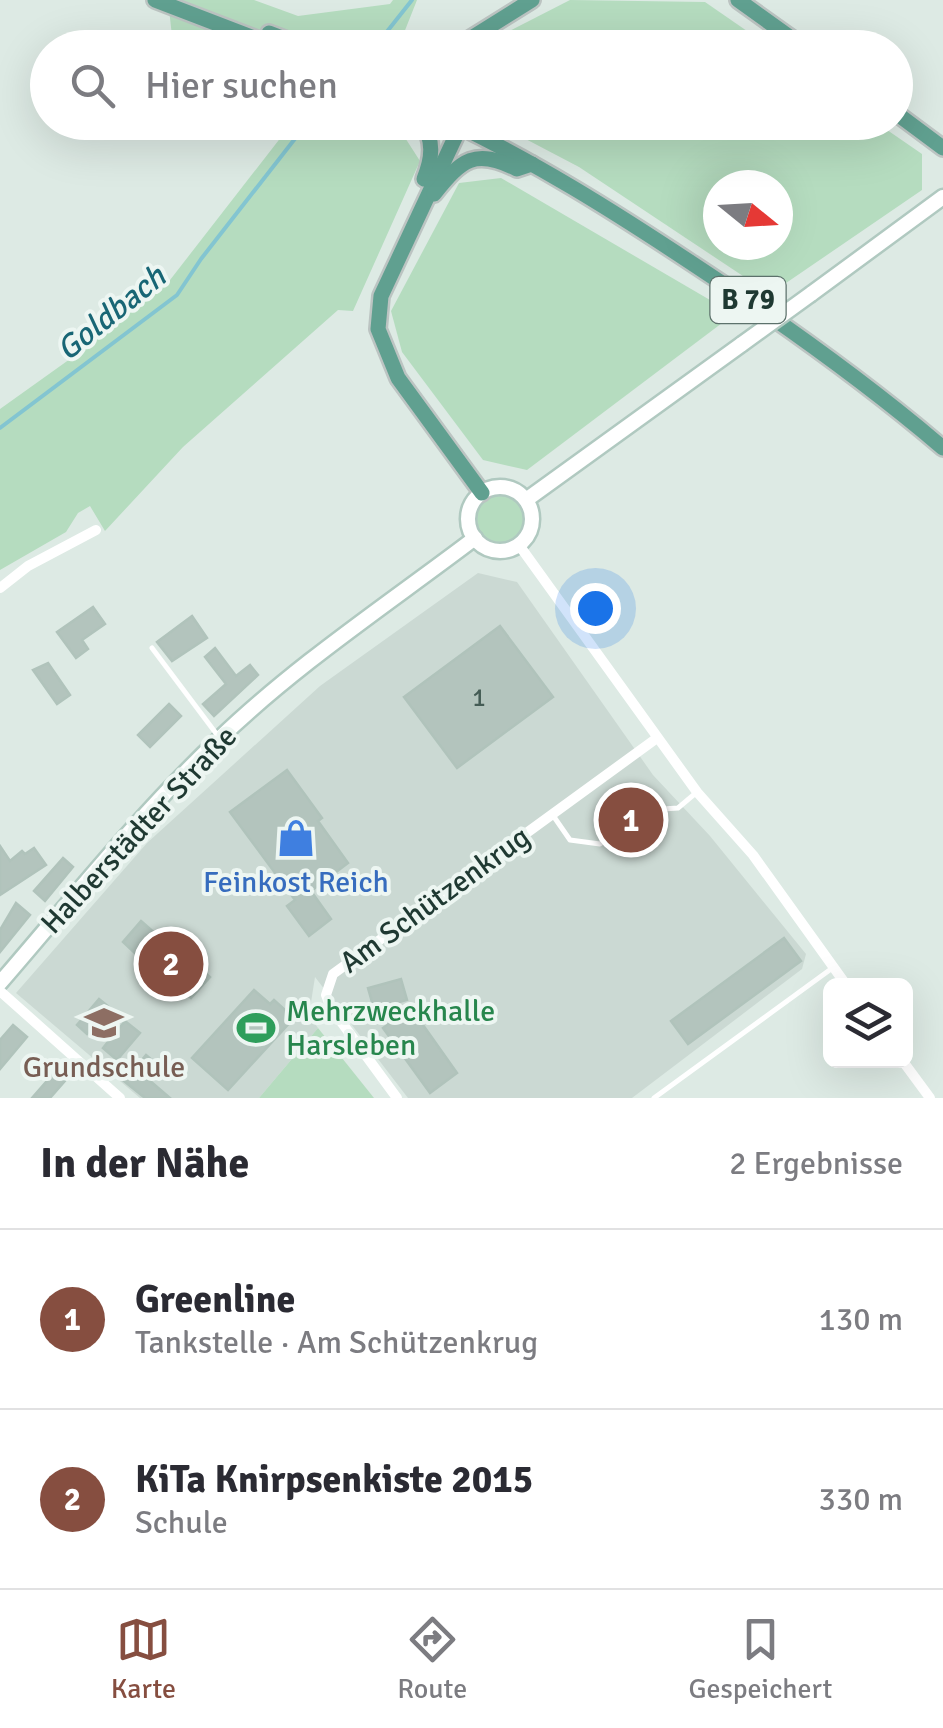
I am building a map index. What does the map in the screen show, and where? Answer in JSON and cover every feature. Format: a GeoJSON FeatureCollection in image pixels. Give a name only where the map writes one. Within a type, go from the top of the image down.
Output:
{"type":"FeatureCollection","features":[{"type":"Feature","properties":{"kind":"main road"},"geometry":{"type":"LineString","coordinates":[[155,0],[237,30]]}},
{"type":"Feature","properties":{"kind":"main road"},"geometry":{"type":"LineString","coordinates":[[484,30],[532,0]]}},
{"type":"Feature","properties":{"kind":"main road"},"geometry":{"type":"LineString","coordinates":[[738,0],[779,30]]}},
{"type":"Feature","properties":{"kind":"main road"},"geometry":{"type":"LineString","coordinates":[[913,126],[943,148]]}},
{"type":"Feature","properties":{"kind":"main road"},"geometry":{"type":"LineString","coordinates":[[422,209],[419,192],[432,158],[430,140]]}},
{"type":"Feature","properties":{"kind":"main road"},"geometry":{"type":"LineString","coordinates":[[450,140],[380,296],[378,328],[398,378],[482,493]]}},
{"type":"Feature","properties":{"kind":"main road","name":"B 79"},"geometry":{"type":"LineString","coordinates":[[485,140],[628,220],[787,326],[943,448]]}},
{"type":"Feature","properties":{"kind":"main road"},"geometry":{"type":"LineString","coordinates":[[422,209],[451,173],[467,161],[491,158],[517,169],[532,164]]}},
{"type":"Feature","properties":{"kind":"main road"},"geometry":{"type":"LineString","coordinates":[[526,500],[943,198]]}},
{"type":"Feature","properties":{"kind":"main road"},"geometry":{"type":"LineString","coordinates":[[509,488],[526,500],[532,513],[531,528],[520,545],[496,550],[474,538],[470,510],[482,493],[509,488]]}},
{"type":"Feature","properties":{"kind":"main road","name":"Halberstädter Straße"},"geometry":{"type":"LineString","coordinates":[[0,983],[172,786],[219,738],[318,654],[474,538]]}},
{"type":"Feature","properties":{"kind":"street"},"geometry":{"type":"LineString","coordinates":[[0,588],[28,566],[96,530]]}},
{"type":"Feature","properties":{"kind":"street"},"geometry":{"type":"LineString","coordinates":[[520,545],[697,792],[753,854],[841,978]]}},
{"type":"Feature","properties":{"kind":"street","name":"Am Schützenkrug"},"geometry":{"type":"LineString","coordinates":[[396,1098],[331,1008],[326,995],[333,974],[657,738]]}},
{"type":"Feature","properties":{"kind":"street"},"geometry":{"type":"LineString","coordinates":[[0,991],[120,1098]]}},
{"type":"Feature","properties":{"kind":"street"},"geometry":{"type":"LineString","coordinates":[[908,1068],[930,1098]]}},
{"type":"Feature","properties":{"kind":"lane"},"geometry":{"type":"LineString","coordinates":[[152,648],[219,738]]}},
{"type":"Feature","properties":{"kind":"lane"},"geometry":{"type":"LineString","coordinates":[[552,814],[570,840],[600,844],[646,810],[678,808],[697,792]]}},
{"type":"Feature","properties":{"kind":"lane"},"geometry":{"type":"LineString","coordinates":[[654,1098],[834,968]]}},
{"type":"Feature","properties":{"kind":"shaded area"},"geometry":{"type":"Polygon","coordinates":[[[478,573],[517,582],[653,775],[710,836],[806,954],[802,969],[632,1098],[408,1098],[315,977],[309,1015],[318,1028],[259,1098],[140,1098],[16,993],[147,843],[320,686],[478,573]]]}},
{"type":"Feature","properties":{"kind":"green space"},"geometry":{"type":"Polygon","coordinates":[[[168,0],[254,0],[298,16],[390,4],[393,0],[417,0],[405,30],[171,30],[168,0]]]}},
{"type":"Feature","properties":{"kind":"green space"},"geometry":{"type":"Polygon","coordinates":[[[570,0],[705,2],[745,30],[511,30],[570,0]]]}},
{"type":"Feature","properties":{"kind":"green space"},"geometry":{"type":"Polygon","coordinates":[[[279,140],[406,140],[420,161],[353,311],[338,310],[183,447],[105,531],[90,506],[78,513],[66,532],[0,570],[0,409],[170,280],[279,140]]]}},
{"type":"Feature","properties":{"kind":"green space"},"geometry":{"type":"Polygon","coordinates":[[[527,140],[902,140],[922,154],[922,190],[770,294],[719,260],[793,260],[793,170],[703,170],[703,249],[579,167],[527,140]]]}},
{"type":"Feature","properties":{"kind":"green space"},"geometry":{"type":"Polygon","coordinates":[[[501,178],[734,314],[527,470],[483,460],[402,352],[391,311],[459,183],[501,178]]]}},
{"type":"Feature","properties":{"kind":"green space"},"geometry":{"type":"Polygon","coordinates":[[[501,495],[518,502],[525,519],[518,536],[501,543],[484,536],[477,519],[484,502],[501,495]]]}},
{"type":"Feature","properties":{"kind":"green space"},"geometry":{"type":"Polygon","coordinates":[[[318,1028],[374,1098],[259,1098],[318,1028]]]}},
{"type":"Feature","properties":{"kind":"building"},"geometry":{"type":"Polygon","coordinates":[[[93,607],[105,624],[82,640],[88,649],[76,658],[57,632],[93,607]]]}},
{"type":"Feature","properties":{"kind":"building"},"geometry":{"type":"Polygon","coordinates":[[[192,616],[207,638],[172,661],[157,642],[192,616]]]}},
{"type":"Feature","properties":{"kind":"building"},"geometry":{"type":"Polygon","coordinates":[[[500,626],[553,697],[457,768],[404,697],[500,626]]]}},
{"type":"Feature","properties":{"kind":"building"},"geometry":{"type":"Polygon","coordinates":[[[215,648],[236,676],[250,665],[258,675],[214,716],[203,704],[226,684],[205,657],[215,648]]]}},
{"type":"Feature","properties":{"kind":"building"},"geometry":{"type":"Polygon","coordinates":[[[48,663],[70,695],[57,704],[33,670],[48,663]]]}},
{"type":"Feature","properties":{"kind":"building"},"geometry":{"type":"Polygon","coordinates":[[[169,704],[181,716],[150,747],[138,735],[169,704]]]}},
{"type":"Feature","properties":{"kind":"building"},"geometry":{"type":"Polygon","coordinates":[[[287,770],[348,863],[311,891],[331,919],[309,936],[287,906],[295,900],[230,812],[287,770]]]}},
{"type":"Feature","properties":{"kind":"building"},"geometry":{"type":"Polygon","coordinates":[[[0,846],[10,861],[22,851],[25,854],[34,848],[46,865],[0,895],[0,846]]]}},
{"type":"Feature","properties":{"kind":"building"},"geometry":{"type":"Polygon","coordinates":[[[63,858],[73,867],[45,901],[34,891],[63,858]]]}},
{"type":"Feature","properties":{"kind":"building"},"geometry":{"type":"Polygon","coordinates":[[[16,903],[30,915],[0,952],[0,930],[16,903]]]}},
{"type":"Feature","properties":{"kind":"building"},"geometry":{"type":"Polygon","coordinates":[[[141,921],[166,943],[173,936],[189,950],[184,955],[210,977],[191,998],[123,942],[141,921]]]}},
{"type":"Feature","properties":{"kind":"building"},"geometry":{"type":"Polygon","coordinates":[[[784,938],[801,961],[688,1044],[671,1021],[784,938]]]}},
{"type":"Feature","properties":{"kind":"building"},"geometry":{"type":"Polygon","coordinates":[[[401,979],[407,1000],[374,1009],[368,988],[401,979]]]}},
{"type":"Feature","properties":{"kind":"building"},"geometry":{"type":"Polygon","coordinates":[[[254,990],[270,1004],[274,1000],[294,1018],[228,1090],[192,1058],[254,990]]]}},
{"type":"Feature","properties":{"kind":"building"},"geometry":{"type":"Polygon","coordinates":[[[99,999],[110,1008],[102,1017],[118,1030],[125,1021],[140,1033],[117,1060],[103,1048],[111,1038],[95,1025],[87,1034],[77,1025],[99,999]]]}},
{"type":"Feature","properties":{"kind":"building"},"geometry":{"type":"Polygon","coordinates":[[[411,1008],[457,1073],[430,1093],[383,1028],[411,1008]]]}},
{"type":"Feature","properties":{"kind":"building"},"geometry":{"type":"Polygon","coordinates":[[[13,1025],[27,1037],[0,1069],[0,1040],[13,1025]]]}},
{"type":"Feature","properties":{"kind":"building"},"geometry":{"type":"Polygon","coordinates":[[[146,1055],[153,1061],[142,1074],[170,1098],[145,1098],[124,1081],[146,1055]]]}},
{"type":"Feature","properties":{"kind":"building"},"geometry":{"type":"Polygon","coordinates":[[[60,1066],[70,1075],[50,1098],[32,1098],[60,1066]]]}},
{"type":"Feature","properties":{"kind":"waterway","name":"Goldbach"},"geometry":{"type":"LineString","coordinates":[[388,30],[412,0]]}},
{"type":"Feature","properties":{"kind":"waterway","name":"Goldbach"},"geometry":{"type":"LineString","coordinates":[[0,428],[177,295],[294,140]]}},
{"type":"Feature","properties":{"kind":"place","name":"Greenline"},"geometry":{"type":"Point","coordinates":[631,820]}},
{"type":"Feature","properties":{"kind":"place","name":"Feinkost Reich"},"geometry":{"type":"Point","coordinates":[296,838]}},
{"type":"Feature","properties":{"kind":"place","name":"KiTa Knirpsenkiste 2015"},"geometry":{"type":"Point","coordinates":[171,964]}},
{"type":"Feature","properties":{"kind":"place","name":"Grundschule"},"geometry":{"type":"Point","coordinates":[104,1023]}},
{"type":"Feature","properties":{"kind":"place","name":"Mehrzweckhalle Harsleben"},"geometry":{"type":"Point","coordinates":[256,1028]}}]}
